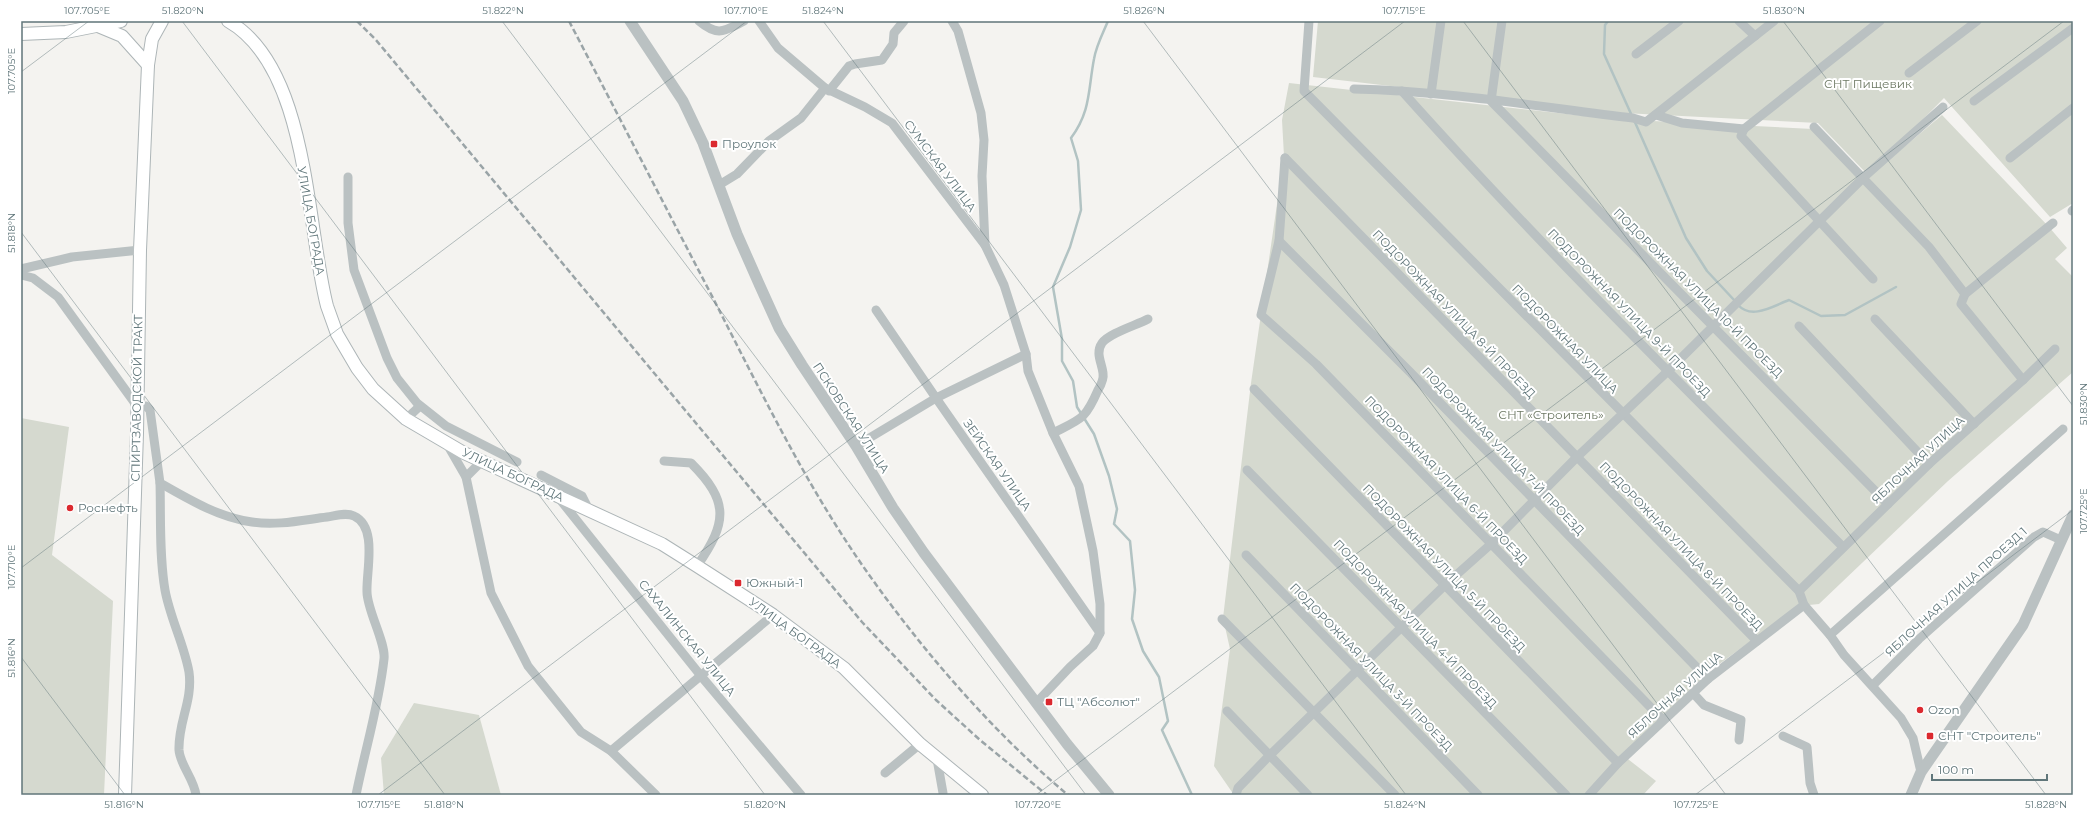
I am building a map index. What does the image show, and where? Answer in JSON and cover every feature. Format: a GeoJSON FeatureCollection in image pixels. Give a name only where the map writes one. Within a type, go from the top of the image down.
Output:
{"type":"FeatureCollection","features":[{"type":"Feature","properties":{"kind":"main road"},"geometry":{"type":"LineString","coordinates":[[21,34],[66,32],[121,21]]}},
{"type":"Feature","properties":{"kind":"main road","name":"СПИРТЗАВОДСКОЙ ТРАКТ"},"geometry":{"type":"LineString","coordinates":[[125,795],[137,406],[140,250],[148,65],[152,39],[162,21]]}},
{"type":"Feature","properties":{"kind":"main road","name":"УЛИЦА БОГРАДА"},"geometry":{"type":"LineString","coordinates":[[228,21],[250,37],[277,76],[288,101],[296,130],[324,293],[337,334],[347,352],[373,388],[406,419],[447,444],[662,544],[773,615],[844,668],[920,744],[982,795]]}},
{"type":"Feature","properties":{"kind":"main road"},"geometry":{"type":"LineString","coordinates":[[98,26],[122,36],[148,65]]}},
{"type":"Feature","properties":{"kind":"street","name":"ПСКОВСКАЯ УЛИЦА"},"geometry":{"type":"LineString","coordinates":[[630,21],[683,101],[702,143],[737,234],[779,328],[856,446],[892,508],[1036,703],[1109,795]]}},
{"type":"Feature","properties":{"kind":"street"},"geometry":{"type":"LineString","coordinates":[[700,21],[710,30],[718,31],[728,29],[744,21]]}},
{"type":"Feature","properties":{"kind":"street","name":"СУМСКАЯ УЛИЦА"},"geometry":{"type":"LineString","coordinates":[[759,21],[778,48],[827,89],[865,107],[892,123],[985,244]]}},
{"type":"Feature","properties":{"kind":"street"},"geometry":{"type":"LineString","coordinates":[[719,185],[737,174],[769,141],[801,118],[849,66],[882,60],[893,44],[894,33],[904,21]]}},
{"type":"Feature","properties":{"kind":"street"},"geometry":{"type":"LineString","coordinates":[[952,21],[958,31],[981,113],[984,140],[982,176],[985,244],[1004,286],[1026,354],[1028,372],[1053,433],[1079,486],[1093,551],[1100,604],[1100,632],[1093,646],[1070,666],[1036,703]]}},
{"type":"Feature","properties":{"kind":"street","name":"ПОДОРОЖНАЯ УЛИЦА"},"geometry":{"type":"LineString","coordinates":[[1309,21],[1304,91],[1798,591],[1804,605],[1830,635],[1844,655],[1901,718],[1913,738],[1921,772]]}},
{"type":"Feature","properties":{"kind":"street"},"geometry":{"type":"LineString","coordinates":[[1431,94],[1441,21]]}},
{"type":"Feature","properties":{"kind":"street"},"geometry":{"type":"LineString","coordinates":[[1491,100],[1502,21]]}},
{"type":"Feature","properties":{"kind":"street"},"geometry":{"type":"LineString","coordinates":[[1636,54],[1679,21]]}},
{"type":"Feature","properties":{"kind":"street"},"geometry":{"type":"LineString","coordinates":[[1739,21],[1755,36]]}},
{"type":"Feature","properties":{"kind":"street"},"geometry":{"type":"LineString","coordinates":[[1354,89],[1402,91],[1491,100],[1632,118],[1646,122],[1774,21]]}},
{"type":"Feature","properties":{"kind":"street"},"geometry":{"type":"LineString","coordinates":[[1873,279],[1820,220],[1749,147],[1741,136],[1744,129],[1880,21]]}},
{"type":"Feature","properties":{"kind":"street"},"geometry":{"type":"LineString","coordinates":[[1909,73],[1977,21]]}},
{"type":"Feature","properties":{"kind":"street"},"geometry":{"type":"LineString","coordinates":[[1974,101],[2073,28]]}},
{"type":"Feature","properties":{"kind":"street","name":"ПОДОРОЖНАЯ УЛИЦА 9-Й ПРОЕЗД"},"geometry":{"type":"LineString","coordinates":[[1402,91],[1468,165],[1843,547]]}},
{"type":"Feature","properties":{"kind":"street","name":"ПОДОРОЖНАЯ УЛИЦА 10-Й ПРОЕЗД"},"geometry":{"type":"LineString","coordinates":[[1491,100],[1888,504]]}},
{"type":"Feature","properties":{"kind":"street"},"geometry":{"type":"LineString","coordinates":[[1236,795],[1238,788],[1270,756],[1445,585],[1491,544],[1576,457],[1668,370],[1863,178],[1942,107]]}},
{"type":"Feature","properties":{"kind":"street"},"geometry":{"type":"LineString","coordinates":[[2010,158],[2073,108]]}},
{"type":"Feature","properties":{"kind":"street"},"geometry":{"type":"LineString","coordinates":[[1656,115],[1682,123],[1744,129]]}},
{"type":"Feature","properties":{"kind":"street"},"geometry":{"type":"LineString","coordinates":[[1814,127],[1929,247],[1965,294]]}},
{"type":"Feature","properties":{"kind":"street","name":"ПОДОРОЖНАЯ УЛИЦА 8-Й ПРОЕЗД"},"geometry":{"type":"LineString","coordinates":[[1280,241],[1285,158],[1757,641]]}},
{"type":"Feature","properties":{"kind":"street"},"geometry":{"type":"LineString","coordinates":[[348,177],[348,223],[354,270],[387,358],[397,378],[420,406],[446,426],[517,462]]}},
{"type":"Feature","properties":{"kind":"street"},"geometry":{"type":"LineString","coordinates":[[2024,380],[1961,304],[1965,294],[2053,223]]}},
{"type":"Feature","properties":{"kind":"street","name":"ПОДОРОЖНАЯ УЛИЦА 7-Й ПРОЕЗД"},"geometry":{"type":"LineString","coordinates":[[1280,241],[1410,372],[1708,679]]}},
{"type":"Feature","properties":{"kind":"street","name":"ПОДОРОЖНАЯ УЛИЦА 6-Й ПРОЕЗД"},"geometry":{"type":"LineString","coordinates":[[1280,241],[1261,315],[1316,364],[1663,720]]}},
{"type":"Feature","properties":{"kind":"street"},"geometry":{"type":"LineString","coordinates":[[21,269],[72,257],[140,250]]}},
{"type":"Feature","properties":{"kind":"street"},"geometry":{"type":"LineString","coordinates":[[21,275],[33,278],[58,297],[137,406],[146,406],[150,410],[160,483],[161,542],[165,590],[188,672],[190,696],[180,735],[179,752],[194,785],[196,795]]}},
{"type":"Feature","properties":{"kind":"street","name":"ЗЕЙСКАЯ УЛИЦА"},"geometry":{"type":"LineString","coordinates":[[876,310],[1100,632]]}},
{"type":"Feature","properties":{"kind":"street"},"geometry":{"type":"LineString","coordinates":[[1053,433],[1077,422],[1089,410],[1104,373],[1099,352],[1102,343],[1113,335],[1148,319]]}},
{"type":"Feature","properties":{"kind":"street"},"geometry":{"type":"LineString","coordinates":[[1875,319],[1974,424]]}},
{"type":"Feature","properties":{"kind":"street"},"geometry":{"type":"LineString","coordinates":[[1798,326],[1929,464]]}},
{"type":"Feature","properties":{"kind":"street","name":"ЯБЛОЧНАЯ УЛИЦА"},"geometry":{"type":"LineString","coordinates":[[1798,591],[1929,464],[2024,380],[2055,349]]}},
{"type":"Feature","properties":{"kind":"street"},"geometry":{"type":"LineString","coordinates":[[856,446],[936,398],[1026,354]]}},
{"type":"Feature","properties":{"kind":"street","name":"ПОДОРОЖНАЯ УЛИЦА 5-Й ПРОЕЗД"},"geometry":{"type":"LineString","coordinates":[[1254,390],[1618,763]]}},
{"type":"Feature","properties":{"kind":"street"},"geometry":{"type":"LineString","coordinates":[[406,419],[420,406]]}},
{"type":"Feature","properties":{"kind":"street"},"geometry":{"type":"LineString","coordinates":[[1830,635],[2062,430]]}},
{"type":"Feature","properties":{"kind":"street"},"geometry":{"type":"LineString","coordinates":[[447,444],[466,477],[491,593],[528,666],[581,732],[612,750],[656,795]]}},
{"type":"Feature","properties":{"kind":"street"},"geometry":{"type":"LineString","coordinates":[[466,477],[482,461]]}},
{"type":"Feature","properties":{"kind":"street"},"geometry":{"type":"LineString","coordinates":[[664,461],[691,463],[713,488],[720,503],[719,528],[710,548],[698,566]]}},
{"type":"Feature","properties":{"kind":"street","name":"ПОДОРОЖНАЯ УЛИЦА 4-Й ПРОЕЗД"},"geometry":{"type":"LineString","coordinates":[[1247,470],[1566,795]]}},
{"type":"Feature","properties":{"kind":"street"},"geometry":{"type":"LineString","coordinates":[[540,474],[582,496],[589,510]]}},
{"type":"Feature","properties":{"kind":"street"},"geometry":{"type":"LineString","coordinates":[[160,483],[188,499],[228,515],[252,522],[282,522],[343,514],[353,516],[362,522],[367,533],[370,554],[367,593],[384,657],[356,795]]}},
{"type":"Feature","properties":{"kind":"street","name":"САХАЛИНСКАЯ УЛИЦА"},"geometry":{"type":"LineString","coordinates":[[556,495],[702,676],[801,795]]}},
{"type":"Feature","properties":{"kind":"street"},"geometry":{"type":"LineString","coordinates":[[1911,795],[1921,772],[2024,625],[2073,515]]}},
{"type":"Feature","properties":{"kind":"street","name":"ЯБЛОЧНАЯ УЛИЦА ПРОЕЗД 1"},"geometry":{"type":"LineString","coordinates":[[1872,685],[1919,639],[2034,537],[2043,532],[2061,540]]}},
{"type":"Feature","properties":{"kind":"street","name":"ПОДОРОЖНАЯ УЛИЦА 3-Й ПРОЕЗД"},"geometry":{"type":"LineString","coordinates":[[1246,555],[1359,670],[1478,795]]}},
{"type":"Feature","properties":{"kind":"street","name":"ЯБЛОЧНАЯ УЛИЦА"},"geometry":{"type":"LineString","coordinates":[[1589,795],[1618,763],[1708,679],[1804,605]]}},
{"type":"Feature","properties":{"kind":"street"},"geometry":{"type":"LineString","coordinates":[[612,750],[773,615]]}},
{"type":"Feature","properties":{"kind":"street"},"geometry":{"type":"LineString","coordinates":[[1222,619],[1395,795]]}},
{"type":"Feature","properties":{"kind":"street"},"geometry":{"type":"LineString","coordinates":[[1693,693],[1704,705],[1741,720],[1739,740]]}},
{"type":"Feature","properties":{"kind":"street"},"geometry":{"type":"LineString","coordinates":[[1227,711],[1308,795]]}},
{"type":"Feature","properties":{"kind":"street"},"geometry":{"type":"LineString","coordinates":[[1783,736],[1806,747],[1810,783],[1814,795]]}},
{"type":"Feature","properties":{"kind":"street"},"geometry":{"type":"LineString","coordinates":[[885,773],[920,744]]}},
{"type":"Feature","properties":{"kind":"street"},"geometry":{"type":"LineString","coordinates":[[937,759],[943,794]]}},
{"type":"Feature","properties":{"kind":"green space","name":"СНТ Пищевик"},"geometry":{"type":"Polygon","coordinates":[[[1318,21],[2073,21],[2073,203],[2050,217],[1944,98],[1868,175],[1818,123],[1623,113],[1313,77],[1318,21]]]}},
{"type":"Feature","properties":{"kind":"green space","name":"СНТ «Строитель»"},"geometry":{"type":"Polygon","coordinates":[[[1289,83],[1612,119],[1813,129],[1865,180],[1942,115],[2049,227],[2067,248],[2055,259],[2073,277],[2073,372],[1948,481],[1819,604],[1799,606],[1711,670],[1624,756],[1656,781],[1643,795],[1234,795],[1214,766],[1230,649],[1223,618],[1251,383],[1284,156],[1282,120],[1289,83]]]}},
{"type":"Feature","properties":{"kind":"green space"},"geometry":{"type":"Polygon","coordinates":[[[21,418],[69,427],[52,555],[113,601],[104,795],[21,795],[21,418]]]}},
{"type":"Feature","properties":{"kind":"green space"},"geometry":{"type":"Polygon","coordinates":[[[414,703],[479,715],[501,795],[384,795],[381,758],[414,703]]]}},
{"type":"Feature","properties":{"kind":"waterway"},"geometry":{"type":"LineString","coordinates":[[1108,21],[1095,54],[1088,100],[1082,119],[1071,138],[1078,161],[1081,210],[1070,247],[1053,287],[1062,339],[1062,361],[1073,381],[1077,407],[1094,434],[1109,476],[1117,509],[1114,524],[1130,541],[1135,590],[1132,619],[1143,651],[1159,677],[1168,721],[1162,730],[1192,795]]}},
{"type":"Feature","properties":{"kind":"waterway"},"geometry":{"type":"LineString","coordinates":[[1608,21],[1605,25],[1604,54],[1632,116]]}},
{"type":"Feature","properties":{"kind":"waterway"},"geometry":{"type":"LineString","coordinates":[[1634,120],[1686,238],[1707,271],[1735,301]]}},
{"type":"Feature","properties":{"kind":"waterway"},"geometry":{"type":"LineString","coordinates":[[1738,305],[1744,309],[1756,312],[1789,300],[1821,316],[1845,315],[1896,287]]}},
{"type":"Feature","properties":{"kind":"railway"},"geometry":{"type":"LineString","coordinates":[[357,21],[376,40],[862,622],[936,700],[980,740],[1047,795]]}},
{"type":"Feature","properties":{"kind":"railway"},"geometry":{"type":"LineString","coordinates":[[569,21],[781,431],[838,528],[880,590],[955,684],[1010,742],[1068,795]]}},
{"type":"Feature","properties":{"kind":"place","name":"Проулок"},"geometry":{"type":"Point","coordinates":[714,144]}},
{"type":"Feature","properties":{"kind":"place","name":"Роснефть"},"geometry":{"type":"Point","coordinates":[70,508]}},
{"type":"Feature","properties":{"kind":"place","name":"Южный-1"},"geometry":{"type":"Point","coordinates":[738,583]}},
{"type":"Feature","properties":{"kind":"place","name":"ТЦ \"Абсолют\""},"geometry":{"type":"Point","coordinates":[1049,702]}},
{"type":"Feature","properties":{"kind":"place","name":"Ozon"},"geometry":{"type":"Point","coordinates":[1920,710]}},
{"type":"Feature","properties":{"kind":"place","name":"СНТ \"Строитель\""},"geometry":{"type":"Point","coordinates":[1930,736]}}]}
